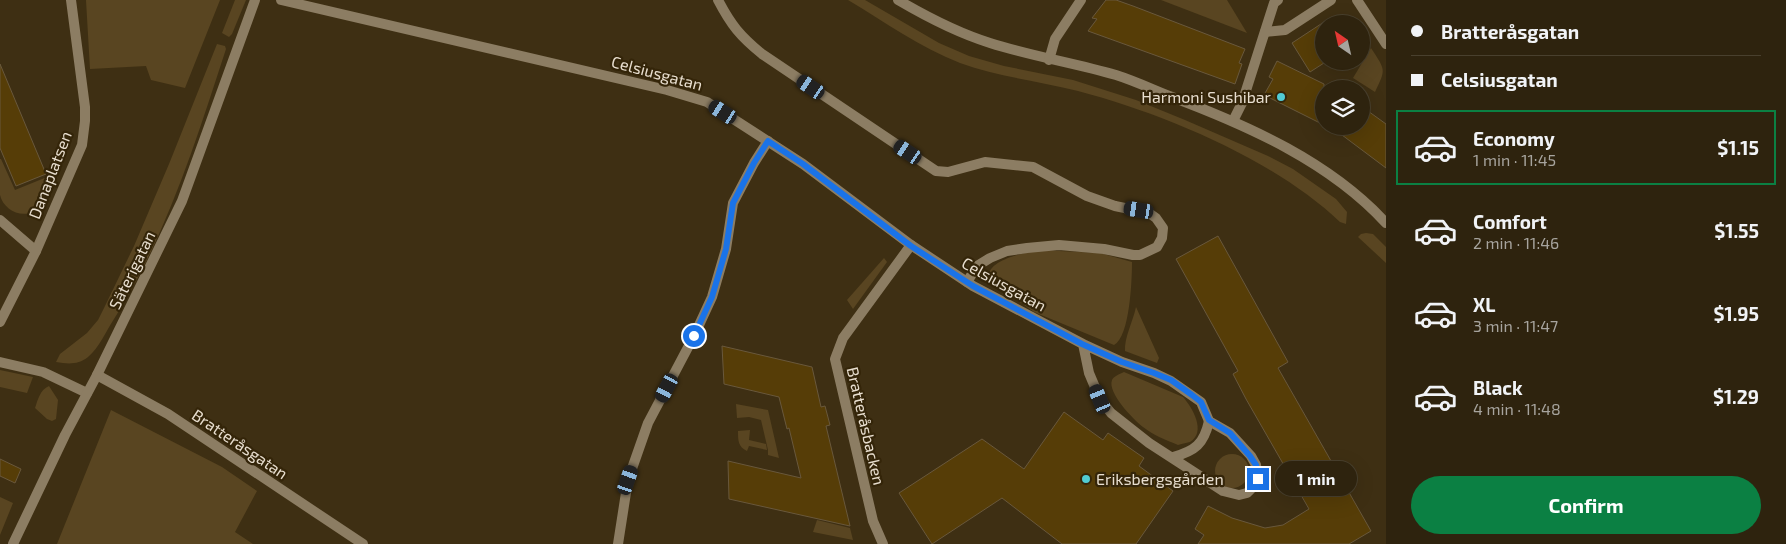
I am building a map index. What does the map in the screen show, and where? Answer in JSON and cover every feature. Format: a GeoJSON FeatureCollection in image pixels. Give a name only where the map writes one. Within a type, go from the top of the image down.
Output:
{"type":"FeatureCollection","features":[{"type":"Feature","properties":{"kind":"street","name":"Danaplatsen"},"geometry":{"type":"LineString","coordinates":[[0,322],[36,251],[82,145],[85,107],[71,0]]}},
{"type":"Feature","properties":{"kind":"street","name":"Säterigatan"},"geometry":{"type":"LineString","coordinates":[[13,544],[65,435],[97,375],[182,201],[255,0]]}},
{"type":"Feature","properties":{"kind":"street","name":"Celsiusgatan"},"geometry":{"type":"LineString","coordinates":[[281,0],[667,90],[708,102],[803,164],[911,246],[967,282],[1082,344],[1122,362],[1171,380],[1201,402],[1209,420],[1230,433],[1250,456],[1256,465],[1258,473],[1254,487],[1247,493],[1239,495],[1223,491],[1173,457],[1148,443],[1111,413],[1100,399],[1089,373],[1082,344]]}},
{"type":"Feature","properties":{"kind":"street"},"geometry":{"type":"LineString","coordinates":[[718,0],[738,33],[762,54],[936,171],[948,172],[985,162],[1033,167],[1088,196],[1115,206],[1149,213],[1156,218],[1163,228],[1162,238],[1157,247],[1140,255],[1104,249],[1059,245],[1007,251],[977,266],[967,282]]}},
{"type":"Feature","properties":{"kind":"street"},"geometry":{"type":"LineString","coordinates":[[898,0],[931,19],[989,43],[1049,60],[1116,75],[1233,121],[1310,161],[1357,196],[1386,224]]}},
{"type":"Feature","properties":{"kind":"street"},"geometry":{"type":"LineString","coordinates":[[1049,60],[1056,39],[1081,0]]}},
{"type":"Feature","properties":{"kind":"street"},"geometry":{"type":"LineString","coordinates":[[1233,121],[1242,103],[1274,3],[1278,0]]}},
{"type":"Feature","properties":{"kind":"street"},"geometry":{"type":"LineString","coordinates":[[1265,32],[1286,30],[1331,0]]}},
{"type":"Feature","properties":{"kind":"street"},"geometry":{"type":"LineString","coordinates":[[1357,0],[1386,44]]}},
{"type":"Feature","properties":{"kind":"street"},"geometry":{"type":"LineString","coordinates":[[618,544],[628,480],[648,423],[694,336],[712,297],[726,249],[733,203],[768,141]]}},
{"type":"Feature","properties":{"kind":"street"},"geometry":{"type":"LineString","coordinates":[[0,220],[36,251]]}},
{"type":"Feature","properties":{"kind":"street","name":"Bratteråsbacken"},"geometry":{"type":"LineString","coordinates":[[883,544],[873,521],[835,359],[843,338],[911,246]]}},
{"type":"Feature","properties":{"kind":"street"},"geometry":{"type":"LineString","coordinates":[[0,362],[44,372],[87,393]]}},
{"type":"Feature","properties":{"kind":"street","name":"Bratteråsgatan"},"geometry":{"type":"LineString","coordinates":[[97,375],[168,414],[363,544]]}},
{"type":"Feature","properties":{"kind":"street"},"geometry":{"type":"LineString","coordinates":[[1173,457],[1186,454],[1199,445],[1206,433],[1209,420]]}},
{"type":"Feature","properties":{"kind":"shaded area"},"geometry":{"type":"Polygon","coordinates":[[[86,0],[220,0],[185,88],[151,80],[146,66],[90,69],[86,0]]]}},
{"type":"Feature","properties":{"kind":"shaded area"},"geometry":{"type":"Polygon","coordinates":[[[235,0],[246,0],[229,37],[222,33],[235,0]]]}},
{"type":"Feature","properties":{"kind":"shaded area"},"geometry":{"type":"Polygon","coordinates":[[[848,0],[865,0],[939,43],[969,56],[1004,66],[1073,80],[1136,100],[1268,156],[1293,169],[1336,199],[1347,212],[1346,224],[1340,222],[1314,200],[1284,179],[1251,159],[1182,126],[1146,112],[1078,91],[989,72],[960,63],[917,42],[848,0]]]}},
{"type":"Feature","properties":{"kind":"shaded area"},"geometry":{"type":"Polygon","coordinates":[[[1161,0],[1227,0],[1247,33],[1161,0]]]}},
{"type":"Feature","properties":{"kind":"shaded area"},"geometry":{"type":"Polygon","coordinates":[[[217,44],[225,46],[226,49],[191,153],[164,222],[133,288],[96,349],[88,357],[77,363],[56,362],[60,354],[87,333],[98,320],[134,246],[217,44]]]}},
{"type":"Feature","properties":{"kind":"shaded area"},"geometry":{"type":"Polygon","coordinates":[[[1371,48],[1380,61],[1383,70],[1375,92],[1370,89],[1370,80],[1356,80],[1353,78],[1358,70],[1370,70],[1371,48]]]}},
{"type":"Feature","properties":{"kind":"shaded area"},"geometry":{"type":"Polygon","coordinates":[[[0,159],[15,190],[47,177],[51,184],[42,202],[34,211],[24,214],[18,213],[5,205],[0,195],[0,159]]]}},
{"type":"Feature","properties":{"kind":"shaded area"},"geometry":{"type":"Polygon","coordinates":[[[1366,233],[1373,234],[1386,247],[1386,263],[1358,237],[1366,233]]]}},
{"type":"Feature","properties":{"kind":"shaded area"},"geometry":{"type":"Polygon","coordinates":[[[1039,250],[1100,253],[1132,262],[1131,294],[1127,320],[1124,331],[1114,345],[1034,312],[989,280],[989,273],[999,263],[1039,250]]]}},
{"type":"Feature","properties":{"kind":"shaded area"},"geometry":{"type":"Polygon","coordinates":[[[884,258],[887,262],[853,309],[847,300],[884,258]]]}},
{"type":"Feature","properties":{"kind":"shaded area"},"geometry":{"type":"Polygon","coordinates":[[[1136,307],[1159,358],[1157,363],[1125,351],[1127,335],[1136,307]]]}},
{"type":"Feature","properties":{"kind":"shaded area"},"geometry":{"type":"Polygon","coordinates":[[[0,370],[33,377],[27,393],[0,387],[0,370]]]}},
{"type":"Feature","properties":{"kind":"shaded area"},"geometry":{"type":"Polygon","coordinates":[[[1124,372],[1183,397],[1194,413],[1198,426],[1195,438],[1190,442],[1178,445],[1155,435],[1139,424],[1122,406],[1113,392],[1112,380],[1124,372]]]}},
{"type":"Feature","properties":{"kind":"shaded area"},"geometry":{"type":"Polygon","coordinates":[[[49,386],[58,400],[56,419],[52,421],[35,408],[41,392],[49,386]]]}},
{"type":"Feature","properties":{"kind":"shaded area"},"geometry":{"type":"Polygon","coordinates":[[[736,404],[768,410],[779,458],[768,455],[761,420],[749,417],[737,418],[736,404]]]}},
{"type":"Feature","properties":{"kind":"shaded area"},"geometry":{"type":"Polygon","coordinates":[[[111,410],[222,467],[257,491],[235,532],[253,544],[57,544],[111,410]]]}},
{"type":"Feature","properties":{"kind":"shaded area"},"geometry":{"type":"Polygon","coordinates":[[[750,430],[749,440],[766,444],[767,450],[749,446],[747,451],[740,445],[738,431],[750,430]]]}},
{"type":"Feature","properties":{"kind":"shaded area"},"geometry":{"type":"Polygon","coordinates":[[[1232,454],[1244,459],[1249,471],[1244,483],[1232,488],[1220,483],[1215,471],[1220,459],[1232,454]]]}},
{"type":"Feature","properties":{"kind":"shaded area"},"geometry":{"type":"Polygon","coordinates":[[[0,497],[13,503],[0,535],[0,497]]]}},
{"type":"Feature","properties":{"kind":"shaded area"},"geometry":{"type":"Polygon","coordinates":[[[817,520],[850,528],[853,540],[813,532],[817,520]]]}},
{"type":"Feature","properties":{"kind":"building"},"geometry":{"type":"Polygon","coordinates":[[[1106,0],[1116,0],[1245,49],[1239,63],[1242,64],[1235,84],[1088,31],[1097,19],[1092,18],[1106,0]]]}},
{"type":"Feature","properties":{"kind":"building"},"geometry":{"type":"Polygon","coordinates":[[[1315,28],[1315,69],[1310,72],[1292,43],[1315,28]]]}},
{"type":"Feature","properties":{"kind":"building"},"geometry":{"type":"Polygon","coordinates":[[[1277,61],[1316,80],[1315,120],[1264,95],[1273,79],[1269,77],[1277,61]]]}},
{"type":"Feature","properties":{"kind":"building"},"geometry":{"type":"Polygon","coordinates":[[[0,64],[46,174],[16,186],[0,148],[0,64]]]}},
{"type":"Feature","properties":{"kind":"building"},"geometry":{"type":"Polygon","coordinates":[[[1370,112],[1386,124],[1386,168],[1342,135],[1370,135],[1370,112]]]}},
{"type":"Feature","properties":{"kind":"building"},"geometry":{"type":"Polygon","coordinates":[[[1218,236],[1288,362],[1278,368],[1371,531],[1349,544],[1198,544],[1204,535],[1195,529],[1208,506],[1232,518],[1265,528],[1283,525],[1309,509],[1246,399],[1233,374],[1238,371],[1176,259],[1218,236]]]}},
{"type":"Feature","properties":{"kind":"building"},"geometry":{"type":"Polygon","coordinates":[[[722,346],[812,367],[821,407],[825,406],[830,425],[826,426],[850,526],[729,499],[728,461],[801,478],[789,428],[787,429],[779,397],[724,384],[722,346]]]}},
{"type":"Feature","properties":{"kind":"building","name":"Eriksbergsgården"},"geometry":{"type":"Polygon","coordinates":[[[1064,412],[1103,440],[1108,433],[1144,458],[1139,466],[1173,491],[1136,544],[1062,544],[1002,498],[932,544],[899,493],[982,439],[1024,469],[1064,412]]]}},
{"type":"Feature","properties":{"kind":"building"},"geometry":{"type":"Polygon","coordinates":[[[0,459],[21,469],[15,483],[0,476],[0,459]]]}},
{"type":"Feature","properties":{"kind":"place","name":"Harmoni Sushibar"},"geometry":{"type":"Point","coordinates":[1281,97]}},
{"type":"Feature","properties":{"kind":"place","name":"Eriksbergsgården"},"geometry":{"type":"Point","coordinates":[1086,479]}},
{"type":"Feature","properties":{"kind":"route"},"geometry":{"type":"LineString","coordinates":[[694,336],[712,297],[726,249],[733,203],[768,141],[803,164],[911,246],[973,286],[1082,344],[1122,362],[1171,380],[1201,402],[1209,420],[1230,433],[1256,465],[1258,479]]}}]}
